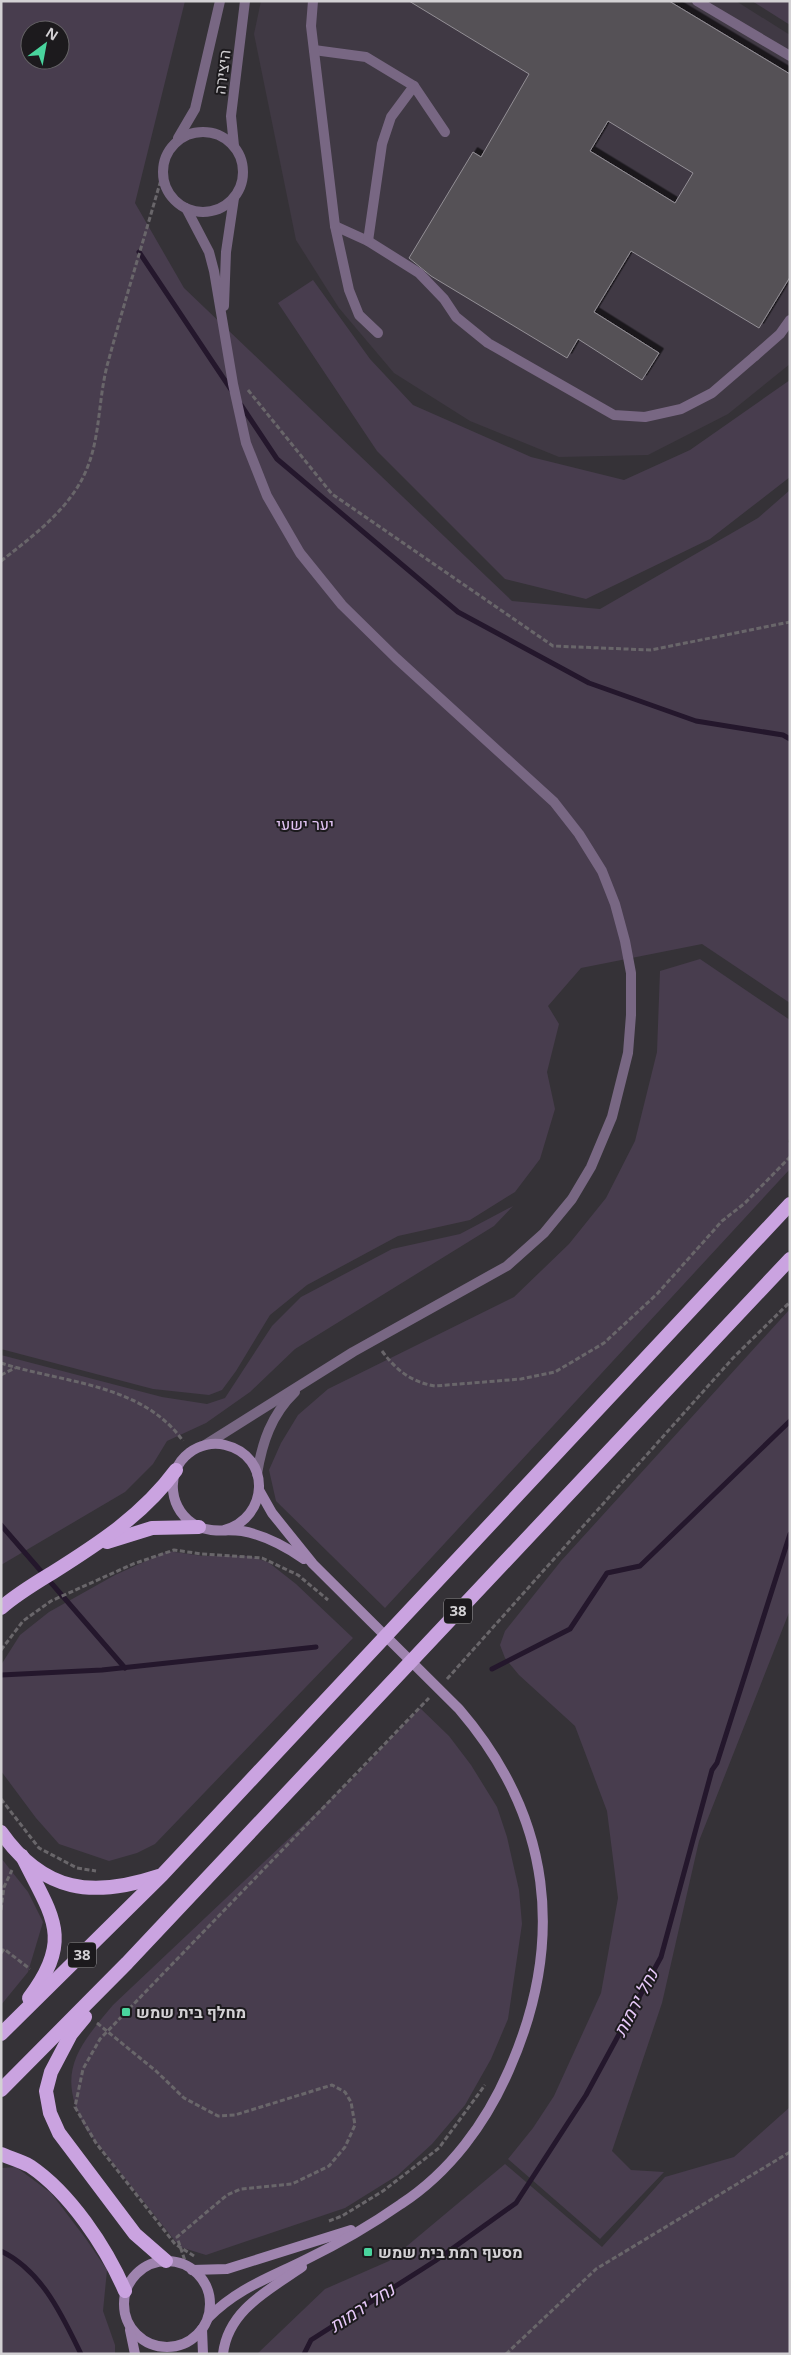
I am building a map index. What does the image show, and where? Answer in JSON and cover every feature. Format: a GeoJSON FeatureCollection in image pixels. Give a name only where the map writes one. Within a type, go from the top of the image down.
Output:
{"type":"FeatureCollection","features":[{"type":"Feature","properties":{"kind":"highway","name":"38"},"geometry":{"type":"LineString","coordinates":[[6,2029],[162,1875],[790,1204]]}},
{"type":"Feature","properties":{"kind":"highway","name":"38"},"geometry":{"type":"LineString","coordinates":[[1,2090],[127,1963],[790,1259]]}},
{"type":"Feature","properties":{"kind":"highway"},"geometry":{"type":"LineString","coordinates":[[1,1608],[19,1592],[90,1548],[145,1507],[176,1470]]}},
{"type":"Feature","properties":{"kind":"highway"},"geometry":{"type":"LineString","coordinates":[[90,1548],[152,1528],[199,1527]]}},
{"type":"Feature","properties":{"kind":"highway"},"geometry":{"type":"LineString","coordinates":[[1,1832],[20,1860],[49,1911],[55,1934],[51,1965],[6,2029]]}},
{"type":"Feature","properties":{"kind":"highway"},"geometry":{"type":"LineString","coordinates":[[20,1860],[60,1883],[76,1887],[95,1889],[127,1886],[162,1875]]}},
{"type":"Feature","properties":{"kind":"highway"},"geometry":{"type":"LineString","coordinates":[[127,1963],[71,2034],[51,2072],[46,2091],[50,2113],[59,2134],[136,2234],[166,2261]]}},
{"type":"Feature","properties":{"kind":"highway"},"geometry":{"type":"LineString","coordinates":[[1,2154],[29,2166],[59,2192],[108,2256],[126,2291]]}},
{"type":"Feature","properties":{"kind":"main road"},"geometry":{"type":"LineString","coordinates":[[224,1530],[239,1524],[250,1514],[256,1505],[259,1490],[257,1474],[250,1460],[233,1448],[218,1444],[204,1446],[191,1452],[180,1462],[172,1485],[176,1504],[187,1520],[199,1527],[264,1537],[289,1549],[313,1564]]}},
{"type":"Feature","properties":{"kind":"main road"},"geometry":{"type":"LineString","coordinates":[[223,2354],[228,2332],[242,2312],[262,2294],[337,2244],[402,2204],[446,2167],[468,2141],[502,2085],[527,2026],[536,1998],[542,1965],[542,1888],[536,1854],[526,1819],[496,1758],[479,1732],[459,1709],[313,1564],[272,1513],[259,1490]]}},
{"type":"Feature","properties":{"kind":"main road"},"geometry":{"type":"LineString","coordinates":[[135,2354],[123,2307],[126,2291],[132,2278],[151,2264],[166,2261],[176,2262],[190,2268],[215,2271],[249,2264],[328,2238],[380,2217]]}},
{"type":"Feature","properties":{"kind":"main road"},"geometry":{"type":"LineString","coordinates":[[208,2318],[239,2292],[337,2244]]}},
{"type":"Feature","properties":{"kind":"main road"},"geometry":{"type":"LineString","coordinates":[[128,2324],[136,2335],[146,2342],[164,2348],[182,2345],[194,2338],[208,2318],[210,2306],[207,2288],[190,2268]]}},
{"type":"Feature","properties":{"kind":"main road"},"geometry":{"type":"LineString","coordinates":[[202,2329],[203,2354]]}},
{"type":"Feature","properties":{"kind":"street","name":"היצירה"},"geometry":{"type":"LineString","coordinates":[[178,139],[195,109],[220,1]]}},
{"type":"Feature","properties":{"kind":"street","name":"היצירה"},"geometry":{"type":"LineString","coordinates":[[234,146],[232,116],[246,1]]}},
{"type":"Feature","properties":{"kind":"street"},"geometry":{"type":"LineString","coordinates":[[313,1],[311,26],[336,226],[349,290],[359,315],[378,333]]}},
{"type":"Feature","properties":{"kind":"street"},"geometry":{"type":"LineString","coordinates":[[697,1],[790,56]]}},
{"type":"Feature","properties":{"kind":"street"},"geometry":{"type":"LineString","coordinates":[[314,50],[366,57],[414,86],[445,132]]}},
{"type":"Feature","properties":{"kind":"street"},"geometry":{"type":"LineString","coordinates":[[368,241],[382,144],[391,117],[414,86]]}},
{"type":"Feature","properties":{"kind":"street"},"geometry":{"type":"LineString","coordinates":[[222,327],[226,252],[234,198],[243,178],[243,167],[234,146],[225,138],[207,132],[189,133],[178,139],[168,150],[163,162],[162,176],[166,189],[174,201],[198,212],[211,211],[224,206],[234,198]]}},
{"type":"Feature","properties":{"kind":"street"},"geometry":{"type":"LineString","coordinates":[[186,208],[209,252],[222,327],[246,443],[267,496],[300,553],[342,605],[396,658],[554,802],[579,834],[602,871],[615,904],[626,941],[631,973],[631,1015],[628,1053],[622,1085],[603,1141],[572,1199],[544,1233],[507,1266],[374,1341],[204,1446]]}},
{"type":"Feature","properties":{"kind":"street"},"geometry":{"type":"LineString","coordinates":[[336,226],[368,241],[419,273],[444,299],[456,317],[488,343],[614,415],[645,417],[680,409],[712,393],[780,334],[790,320]]}},
{"type":"Feature","properties":{"kind":"street"},"geometry":{"type":"LineString","coordinates":[[257,1474],[260,1454],[270,1427],[283,1404],[306,1382]]}},
{"type":"Feature","properties":{"kind":"path"},"geometry":{"type":"LineString","coordinates":[[1,561],[40,531],[75,492],[85,473],[98,433],[106,369],[162,176]]}},
{"type":"Feature","properties":{"kind":"path"},"geometry":{"type":"LineString","coordinates":[[248,389],[332,494],[553,646],[651,650],[790,622]]}},
{"type":"Feature","properties":{"kind":"path"},"geometry":{"type":"LineString","coordinates":[[374,1341],[395,1368],[422,1384],[435,1386],[521,1379],[555,1372],[604,1343],[657,1294],[722,1221],[745,1203],[790,1157]]}},
{"type":"Feature","properties":{"kind":"path"},"geometry":{"type":"LineString","coordinates":[[446,1680],[733,1358],[790,1302]]}},
{"type":"Feature","properties":{"kind":"path"},"geometry":{"type":"LineString","coordinates":[[1,1363],[92,1385],[142,1405],[163,1420],[191,1452]]}},
{"type":"Feature","properties":{"kind":"path"},"geometry":{"type":"LineString","coordinates":[[1,1375],[16,1368]]}},
{"type":"Feature","properties":{"kind":"path"},"geometry":{"type":"LineString","coordinates":[[1,1650],[22,1621],[51,1601],[132,1564],[174,1550],[262,1558],[298,1575],[335,1606]]}},
{"type":"Feature","properties":{"kind":"path"},"geometry":{"type":"LineString","coordinates":[[198,2259],[180,2247],[96,2142],[75,2107],[83,2069],[100,2039],[433,1694]]}},
{"type":"Feature","properties":{"kind":"path"},"geometry":{"type":"LineString","coordinates":[[1,1799],[39,1848],[77,1868],[102,1872]]}},
{"type":"Feature","properties":{"kind":"path"},"geometry":{"type":"LineString","coordinates":[[1,1910],[4,1887],[12,1870],[20,1860]]}},
{"type":"Feature","properties":{"kind":"path"},"geometry":{"type":"LineString","coordinates":[[1,1953],[4,1949]]}},
{"type":"Feature","properties":{"kind":"path"},"geometry":{"type":"LineString","coordinates":[[156,2071],[184,2098],[218,2116],[235,2115],[332,2085],[344,2092],[351,2102],[355,2125],[345,2148],[329,2166],[292,2184],[241,2189],[227,2194],[177,2237],[190,2268]]}},
{"type":"Feature","properties":{"kind":"path"},"geometry":{"type":"LineString","coordinates":[[324,2223],[342,2216],[383,2191],[439,2148],[487,2082]]}},
{"type":"Feature","properties":{"kind":"path"},"geometry":{"type":"LineString","coordinates":[[506,2354],[596,2269],[790,2152]]}},
{"type":"Feature","properties":{"kind":"shaded area"},"geometry":{"type":"Polygon","coordinates":[[[261,1],[736,1],[790,35],[790,364],[728,414],[648,455],[559,457],[470,421],[394,373],[339,308],[296,240],[254,34],[261,1]]]}},
{"type":"Feature","properties":{"kind":"green space","name":"יער ישעי"},"geometry":{"type":"Polygon","coordinates":[[[1,1],[185,1],[135,203],[184,288],[512,601],[600,609],[758,518],[790,490],[790,1003],[702,944],[581,968],[548,1006],[559,1024],[547,1072],[555,1109],[540,1159],[515,1192],[470,1220],[398,1236],[307,1285],[270,1315],[236,1371],[222,1390],[209,1395],[153,1389],[1,1349],[1,1]]]}},
{"type":"Feature","properties":{"kind":"green space"},"geometry":{"type":"Polygon","coordinates":[[[752,1],[790,1],[790,25],[752,1]]]}},
{"type":"Feature","properties":{"kind":"green space"},"geometry":{"type":"Polygon","coordinates":[[[313,280],[370,359],[413,405],[531,457],[624,480],[690,450],[790,380],[790,477],[710,539],[586,599],[505,579],[377,451],[278,303],[313,280]]]}},
{"type":"Feature","properties":{"kind":"green space"},"geometry":{"type":"Polygon","coordinates":[[[700,959],[790,1020],[790,1136],[788,1142],[790,1143],[790,1169],[385,1608],[276,1501],[269,1470],[281,1443],[298,1415],[328,1389],[514,1297],[569,1244],[606,1198],[635,1141],[657,1052],[660,971],[700,959]]]}},
{"type":"Feature","properties":{"kind":"green space"},"geometry":{"type":"Polygon","coordinates":[[[513,1206],[494,1226],[295,1349],[250,1392],[206,1423],[167,1441],[153,1464],[125,1492],[1,1565],[1,1355],[162,1397],[207,1404],[225,1398],[272,1326],[301,1297],[392,1249],[460,1234],[513,1206]]]}},
{"type":"Feature","properties":{"kind":"green space"},"geometry":{"type":"Polygon","coordinates":[[[790,1309],[790,1610],[699,1841],[662,2003],[612,2151],[631,2170],[664,2172],[600,2239],[508,2159],[533,2128],[554,2096],[601,1993],[618,1898],[607,1811],[575,1726],[519,1675],[505,1658],[500,1645],[505,1631],[561,1561],[790,1309]]]}},
{"type":"Feature","properties":{"kind":"green space"},"geometry":{"type":"Polygon","coordinates":[[[168,1551],[203,1556],[249,1556],[268,1562],[296,1584],[353,1638],[155,1844],[137,1853],[109,1861],[59,1844],[36,1818],[1,1771],[1,1665],[20,1635],[49,1612],[115,1575],[168,1551]]]}},
{"type":"Feature","properties":{"kind":"green space"},"geometry":{"type":"Polygon","coordinates":[[[420,1708],[449,1736],[471,1765],[497,1807],[507,1837],[519,1890],[522,1924],[508,2019],[491,2059],[465,2105],[432,2144],[398,2175],[345,2208],[206,2255],[180,2247],[87,2131],[77,2111],[72,2093],[71,2078],[74,2063],[80,2049],[113,2005],[355,1776],[420,1708]]]}},
{"type":"Feature","properties":{"kind":"green space"},"geometry":{"type":"Polygon","coordinates":[[[1,1858],[28,1892],[43,1922],[28,1972],[1,2005],[1,1858]]]}},
{"type":"Feature","properties":{"kind":"green space"},"geometry":{"type":"Polygon","coordinates":[[[790,2107],[790,2354],[257,2354],[325,2289],[389,2261],[505,2164],[602,2247],[665,2177],[734,2157],[790,2107]]]}},
{"type":"Feature","properties":{"kind":"green space"},"geometry":{"type":"Polygon","coordinates":[[[16,2167],[51,2193],[107,2270],[103,2311],[115,2345],[115,2354],[1,2354],[1,2168],[16,2167]]]}},
{"type":"Feature","properties":{"kind":"building"},"geometry":{"type":"Polygon","coordinates":[[[409,1],[669,1],[790,74],[790,277],[759,328],[631,251],[594,312],[659,353],[642,380],[578,339],[567,358],[431,276],[409,258],[473,152],[481,157],[529,74],[409,1]],[[608,121],[590,151],[675,203],[693,173],[608,121]]]}},
{"type":"Feature","properties":{"kind":"waterway"},"geometry":{"type":"LineString","coordinates":[[139,252],[232,391]]}},
{"type":"Feature","properties":{"kind":"waterway"},"geometry":{"type":"LineString","coordinates":[[241,405],[277,459],[458,612],[589,683],[696,721],[783,735],[790,739]]}},
{"type":"Feature","properties":{"kind":"waterway"},"geometry":{"type":"LineString","coordinates":[[492,1669],[570,1629],[607,1573],[640,1566],[790,1421]]}},
{"type":"Feature","properties":{"kind":"waterway"},"geometry":{"type":"LineString","coordinates":[[1,1525],[125,1668]]}},
{"type":"Feature","properties":{"kind":"waterway","name":"נחל ירמות"},"geometry":{"type":"LineString","coordinates":[[304,2354],[311,2340],[435,2261],[516,2203],[586,2095],[661,1957],[712,1770],[717,1763],[790,1534]]}},
{"type":"Feature","properties":{"kind":"waterway"},"geometry":{"type":"LineString","coordinates":[[1,1675],[102,1670],[316,1647]]}},
{"type":"Feature","properties":{"kind":"waterway"},"geometry":{"type":"LineString","coordinates":[[1,2251],[28,2270],[39,2282],[58,2310],[81,2354]]}},
{"type":"Feature","properties":{"kind":"place","name":"מחלף בית שמש"},"geometry":{"type":"Point","coordinates":[126,2012]}},
{"type":"Feature","properties":{"kind":"place","name":"מסעף רמת בית שמש"},"geometry":{"type":"Point","coordinates":[368,2252]}}]}
